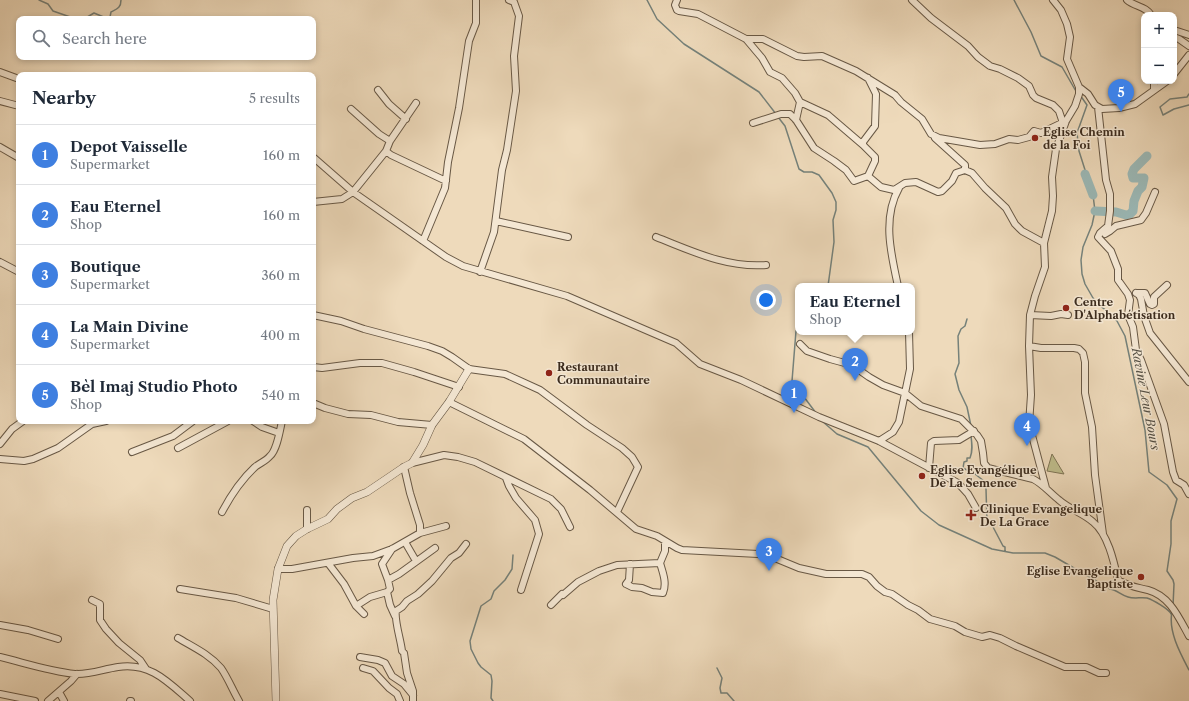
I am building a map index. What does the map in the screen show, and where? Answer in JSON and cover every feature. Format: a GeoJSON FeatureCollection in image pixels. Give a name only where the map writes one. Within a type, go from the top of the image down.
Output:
{"type":"FeatureCollection","features":[{"type":"Feature","properties":{"kind":"street"},"geometry":{"type":"LineString","coordinates":[[423,241],[445,188],[451,142],[459,108],[468,41],[476,23],[476,0]]}},
{"type":"Feature","properties":{"kind":"street"},"geometry":{"type":"LineString","coordinates":[[480,272],[494,232],[502,170],[507,150],[516,91],[514,56],[519,16],[514,2],[509,0]]}},
{"type":"Feature","properties":{"kind":"street"},"geometry":{"type":"LineString","coordinates":[[677,0],[675,5],[676,10],[698,14],[746,39],[762,58],[770,72],[782,78],[795,93],[800,102],[828,115],[863,145],[875,157],[875,161],[868,176],[854,181],[846,170],[814,148],[796,120],[790,114],[781,114],[753,123]]}},
{"type":"Feature","properties":{"kind":"street"},"geometry":{"type":"LineString","coordinates":[[912,0],[931,18],[968,46],[978,57],[990,66],[1018,78],[1029,86],[1036,98],[1053,105],[1060,111],[1064,123]]}},
{"type":"Feature","properties":{"kind":"street"},"geometry":{"type":"LineString","coordinates":[[1046,488],[1029,424],[1031,395],[1029,346],[1030,315],[1045,268],[1044,243],[1052,211],[1054,196],[1052,176],[1060,135],[1064,123],[1075,106],[1079,94],[1079,86],[1067,59],[1070,37],[1067,24],[1061,10],[1053,0]]}},
{"type":"Feature","properties":{"kind":"street"},"geometry":{"type":"LineString","coordinates":[[1127,0],[1135,6],[1146,9],[1148,12]]}},
{"type":"Feature","properties":{"kind":"street"},"geometry":{"type":"LineString","coordinates":[[1177,31],[1189,35]]}},
{"type":"Feature","properties":{"kind":"street"},"geometry":{"type":"LineString","coordinates":[[1177,38],[1189,46]]}},
{"type":"Feature","properties":{"kind":"street"},"geometry":{"type":"LineString","coordinates":[[746,39],[763,40],[797,56],[822,56],[868,77],[895,95],[901,102],[922,119],[931,134],[965,165],[965,170]]}},
{"type":"Feature","properties":{"kind":"street"},"geometry":{"type":"LineString","coordinates":[[1177,70],[1189,55]]}},
{"type":"Feature","properties":{"kind":"street"},"geometry":{"type":"LineString","coordinates":[[0,72],[16,78]]}},
{"type":"Feature","properties":{"kind":"street"},"geometry":{"type":"LineString","coordinates":[[863,145],[863,142],[875,126],[876,94],[868,77]]}},
{"type":"Feature","properties":{"kind":"street"},"geometry":{"type":"LineString","coordinates":[[1154,84],[1154,90]]}},
{"type":"Feature","properties":{"kind":"street"},"geometry":{"type":"LineString","coordinates":[[1098,107],[1102,109],[1119,108],[1135,104],[1163,84]]}},
{"type":"Feature","properties":{"kind":"street"},"geometry":{"type":"LineString","coordinates":[[1079,86],[1088,94],[1098,107],[1106,180],[1110,194],[1110,220],[1106,231],[1107,246],[1111,251],[1116,264],[1118,280],[1130,298],[1128,315],[1133,327],[1136,350],[1164,424],[1171,466],[1176,480],[1184,485],[1189,494]]}},
{"type":"Feature","properties":{"kind":"street"},"geometry":{"type":"LineString","coordinates":[[378,90],[406,119]]}},
{"type":"Feature","properties":{"kind":"street"},"geometry":{"type":"LineString","coordinates":[[0,102],[16,105]]}},
{"type":"Feature","properties":{"kind":"street"},"geometry":{"type":"LineString","coordinates":[[796,120],[800,102]]}},
{"type":"Feature","properties":{"kind":"street"},"geometry":{"type":"LineString","coordinates":[[316,202],[342,199],[353,192],[386,151],[390,141],[416,103]]}},
{"type":"Feature","properties":{"kind":"street"},"geometry":{"type":"LineString","coordinates":[[350,109],[379,134],[390,141]]}},
{"type":"Feature","properties":{"kind":"street"},"geometry":{"type":"LineString","coordinates":[[931,134],[939,138],[952,141],[986,145],[1009,139],[1018,140],[1029,137],[1034,131],[1041,133],[1064,123]]}},
{"type":"Feature","properties":{"kind":"street"},"geometry":{"type":"LineString","coordinates":[[0,147],[16,156]]}},
{"type":"Feature","properties":{"kind":"street"},"geometry":{"type":"LineString","coordinates":[[386,151],[391,155],[446,181]]}},
{"type":"Feature","properties":{"kind":"street"},"geometry":{"type":"LineString","coordinates":[[316,160],[353,192],[423,241],[458,263],[480,272],[567,296],[676,343],[700,364],[742,380],[819,417],[879,441],[958,483],[968,494],[976,508]]}},
{"type":"Feature","properties":{"kind":"street"},"geometry":{"type":"LineString","coordinates":[[868,176],[881,187],[894,190],[905,183],[916,182],[938,192],[942,191],[952,181],[956,173],[965,170],[972,173],[984,188],[1006,208],[1015,224],[1022,231],[1044,243]]}},
{"type":"Feature","properties":{"kind":"street"},"geometry":{"type":"LineString","coordinates":[[897,283],[892,261],[889,238],[893,199],[899,188]]}},
{"type":"Feature","properties":{"kind":"street"},"geometry":{"type":"LineString","coordinates":[[1106,231],[1116,226],[1140,220],[1146,213],[1155,192]]}},
{"type":"Feature","properties":{"kind":"street"},"geometry":{"type":"LineString","coordinates":[[496,221],[568,237]]}},
{"type":"Feature","properties":{"kind":"street"},"geometry":{"type":"LineString","coordinates":[[656,237],[721,262],[756,266],[766,265]]}},
{"type":"Feature","properties":{"kind":"street"},"geometry":{"type":"LineString","coordinates":[[0,262],[16,270]]}},
{"type":"Feature","properties":{"kind":"street"},"geometry":{"type":"LineString","coordinates":[[1166,285],[1154,297],[1154,304],[1152,305],[1145,293],[1136,292],[1141,299],[1144,316],[1150,333],[1189,382]]}},
{"type":"Feature","properties":{"kind":"street"},"geometry":{"type":"LineString","coordinates":[[1030,315],[1068,315]]}},
{"type":"Feature","properties":{"kind":"street"},"geometry":{"type":"LineString","coordinates":[[316,316],[341,321],[364,329],[428,346],[447,354],[469,369],[505,374],[540,390],[622,448],[632,457],[638,467],[617,512]]}},
{"type":"Feature","properties":{"kind":"street"},"geometry":{"type":"LineString","coordinates":[[879,441],[895,430],[899,422],[899,413],[905,394],[910,369],[909,335]]}},
{"type":"Feature","properties":{"kind":"street"},"geometry":{"type":"LineString","coordinates":[[800,344],[807,351],[852,365],[868,377],[905,394],[921,406],[961,419],[971,434],[980,441],[984,453],[984,463],[988,468],[1033,479],[1046,488],[1060,501],[1094,522],[1104,537],[1111,552],[1118,580],[1128,586],[1157,593],[1167,600],[1189,636]]}},
{"type":"Feature","properties":{"kind":"street"},"geometry":{"type":"LineString","coordinates":[[1029,346],[1041,348],[1074,348],[1079,349],[1083,353],[1085,362],[1085,393],[1092,427],[1095,475],[1104,537]]}},
{"type":"Feature","properties":{"kind":"street"},"geometry":{"type":"LineString","coordinates":[[316,367],[322,368],[360,363],[382,363],[459,387]]}},
{"type":"Feature","properties":{"kind":"street"},"geometry":{"type":"LineString","coordinates":[[412,464],[432,425],[459,387],[469,369]]}},
{"type":"Feature","properties":{"kind":"street"},"geometry":{"type":"LineString","coordinates":[[449,402],[524,439],[617,512],[636,529],[657,536],[682,550],[758,554],[770,556],[799,568],[826,574],[862,574],[868,577],[876,586],[885,592],[892,594],[930,619],[955,626],[966,632],[982,637],[990,635],[1000,638],[1065,667],[1086,667],[1100,673],[1106,673]]}},
{"type":"Feature","properties":{"kind":"street"},"geometry":{"type":"LineString","coordinates":[[316,404],[348,414],[371,415],[398,422],[432,425]]}},
{"type":"Feature","properties":{"kind":"street"},"geometry":{"type":"LineString","coordinates":[[0,444],[19,424]]}},
{"type":"Feature","properties":{"kind":"street"},"geometry":{"type":"LineString","coordinates":[[0,459],[24,461],[33,459],[58,448],[92,424]]}},
{"type":"Feature","properties":{"kind":"street"},"geometry":{"type":"LineString","coordinates":[[132,452],[173,436],[190,424]]}},
{"type":"Feature","properties":{"kind":"street"},"geometry":{"type":"LineString","coordinates":[[178,448],[222,424]]}},
{"type":"Feature","properties":{"kind":"street"},"geometry":{"type":"LineString","coordinates":[[258,424],[262,427],[279,432]]}},
{"type":"Feature","properties":{"kind":"street"},"geometry":{"type":"LineString","coordinates":[[222,512],[232,494],[243,479],[256,466],[271,456],[281,424]]}},
{"type":"Feature","properties":{"kind":"street"},"geometry":{"type":"LineString","coordinates":[[929,468],[931,443],[937,441],[956,441],[971,434]]}},
{"type":"Feature","properties":{"kind":"street"},"geometry":{"type":"LineString","coordinates":[[276,701],[273,609],[278,569],[287,546],[296,536],[307,528],[328,519],[337,509],[352,498],[367,492],[404,467],[444,455],[475,462],[551,499],[561,509],[570,527]]}},
{"type":"Feature","properties":{"kind":"street"},"geometry":{"type":"LineString","coordinates":[[404,467],[420,525],[420,533]]}},
{"type":"Feature","properties":{"kind":"street"},"geometry":{"type":"LineString","coordinates":[[506,478],[516,498],[535,520],[539,534],[521,590]]}},
{"type":"Feature","properties":{"kind":"street"},"geometry":{"type":"LineString","coordinates":[[307,510],[307,528]]}},
{"type":"Feature","properties":{"kind":"street"},"geometry":{"type":"LineString","coordinates":[[278,569],[374,556],[392,549],[420,533],[446,526]]}},
{"type":"Feature","properties":{"kind":"street"},"geometry":{"type":"LineString","coordinates":[[630,564],[629,580],[626,584],[652,592],[664,593],[664,579],[660,563],[665,551],[665,541]]}},
{"type":"Feature","properties":{"kind":"street"},"geometry":{"type":"LineString","coordinates":[[405,542],[416,561]]}},
{"type":"Feature","properties":{"kind":"street"},"geometry":{"type":"LineString","coordinates":[[395,616],[396,611],[432,581],[451,558],[459,553],[466,544]]}},
{"type":"Feature","properties":{"kind":"street"},"geometry":{"type":"LineString","coordinates":[[388,580],[399,574],[434,548]]}},
{"type":"Feature","properties":{"kind":"street"},"geometry":{"type":"LineString","coordinates":[[392,549],[382,564],[388,580],[390,589],[387,592],[390,605],[398,625],[402,651],[404,653],[407,673],[413,691],[413,698]]}},
{"type":"Feature","properties":{"kind":"street"},"geometry":{"type":"LineString","coordinates":[[328,563],[344,584],[356,606],[364,614]]}},
{"type":"Feature","properties":{"kind":"street"},"geometry":{"type":"LineString","coordinates":[[551,605],[562,594],[563,595],[578,582],[590,575],[617,565],[660,563]]}},
{"type":"Feature","properties":{"kind":"street"},"geometry":{"type":"LineString","coordinates":[[180,589],[236,598],[273,609]]}},
{"type":"Feature","properties":{"kind":"street"},"geometry":{"type":"LineString","coordinates":[[356,606],[370,597],[387,592]]}},
{"type":"Feature","properties":{"kind":"street"},"geometry":{"type":"LineString","coordinates":[[92,600],[100,604],[100,620],[106,629],[119,643],[140,660],[146,669]]}},
{"type":"Feature","properties":{"kind":"street"},"geometry":{"type":"LineString","coordinates":[[0,625],[28,630],[58,639]]}},
{"type":"Feature","properties":{"kind":"street"},"geometry":{"type":"LineString","coordinates":[[178,638],[194,646],[209,657],[220,668],[239,701]]}},
{"type":"Feature","properties":{"kind":"street"},"geometry":{"type":"LineString","coordinates":[[0,657],[43,668],[77,674],[119,667],[146,669],[162,677],[190,701]]}},
{"type":"Feature","properties":{"kind":"street"},"geometry":{"type":"LineString","coordinates":[[360,657],[378,660],[385,663],[392,676],[404,684],[413,698]]}},
{"type":"Feature","properties":{"kind":"street"},"geometry":{"type":"LineString","coordinates":[[363,668],[373,671],[389,688],[397,694],[400,701]]}},
{"type":"Feature","properties":{"kind":"street"},"geometry":{"type":"LineString","coordinates":[[48,701],[77,674]]}},
{"type":"Feature","properties":{"kind":"street"},"geometry":{"type":"LineString","coordinates":[[59,692],[64,701]]}},
{"type":"Feature","properties":{"kind":"street"},"geometry":{"type":"LineString","coordinates":[[0,694],[35,701]]}},
{"type":"Feature","properties":{"kind":"shaded area"},"geometry":{"type":"Polygon","coordinates":[[[1052,454],[1064,474],[1047,471],[1052,454]]]}},
{"type":"Feature","properties":{"kind":"waterway"},"geometry":{"type":"LineString","coordinates":[[39,0],[48,4],[53,11],[67,16]]}},
{"type":"Feature","properties":{"kind":"waterway"},"geometry":{"type":"LineString","coordinates":[[110,16],[111,12],[119,7],[121,0]]}},
{"type":"Feature","properties":{"kind":"waterway"},"geometry":{"type":"LineString","coordinates":[[647,0],[657,19],[684,44],[759,92],[776,114]]}},
{"type":"Feature","properties":{"kind":"waterway"},"geometry":{"type":"LineString","coordinates":[[1014,0],[1031,32],[1041,56],[1062,67],[1077,93]]}},
{"type":"Feature","properties":{"kind":"waterway"},"geometry":{"type":"LineString","coordinates":[[89,16],[94,13],[101,16]]}},
{"type":"Feature","properties":{"kind":"waterway"},"geometry":{"type":"LineString","coordinates":[[1189,94],[1187,97],[1170,99],[1160,107],[1163,115],[1174,109],[1189,105]]}},
{"type":"Feature","properties":{"kind":"waterway","name":"Ravine Leur Bours"},"geometry":{"type":"LineString","coordinates":[[1080,95],[1087,105],[1077,133],[1079,151],[1093,195],[1095,211],[1092,225],[1083,247],[1081,260],[1082,274],[1085,284],[1093,298],[1117,321],[1125,336],[1145,430],[1149,472],[1167,485],[1177,499],[1171,521],[1171,544],[1167,571],[1174,584],[1173,606]]}},
{"type":"Feature","properties":{"kind":"waterway"},"geometry":{"type":"LineString","coordinates":[[778,117],[785,126],[799,169],[804,172],[812,172],[819,175],[832,193],[836,202],[836,210],[833,220],[834,242],[828,283]]}},
{"type":"Feature","properties":{"kind":"waterway"},"geometry":{"type":"LineString","coordinates":[[1095,211],[1116,212],[1126,215],[1133,211],[1134,201],[1138,191],[1142,187],[1144,178],[1133,178],[1132,174],[1134,169],[1147,156]]}},
{"type":"Feature","properties":{"kind":"waterway"},"geometry":{"type":"LineString","coordinates":[[1085,174],[1093,195]]}},
{"type":"Feature","properties":{"kind":"waterway"},"geometry":{"type":"LineString","coordinates":[[967,319],[965,326],[961,329],[958,336],[959,363],[955,374],[959,390],[967,407],[971,426]]}},
{"type":"Feature","properties":{"kind":"waterway"},"geometry":{"type":"LineString","coordinates":[[796,335],[792,381],[816,413]]}},
{"type":"Feature","properties":{"kind":"waterway"},"geometry":{"type":"LineString","coordinates":[[822,421],[837,434],[868,447],[921,511],[939,525],[992,549],[1013,553],[1045,553],[1055,557],[1110,589],[1133,598],[1147,598],[1164,607],[1171,614]]}},
{"type":"Feature","properties":{"kind":"waterway"},"geometry":{"type":"LineString","coordinates":[[971,436],[971,455],[970,458],[967,458],[967,461],[964,462],[963,468],[975,474],[984,481],[986,489],[987,522],[992,525],[1003,546],[1005,547],[1005,551]]}},
{"type":"Feature","properties":{"kind":"waterway"},"geometry":{"type":"LineString","coordinates":[[493,701],[491,698],[491,675],[478,663],[471,649],[470,641],[481,606],[491,599],[494,591],[505,580],[512,569],[513,555]]}},
{"type":"Feature","properties":{"kind":"waterway","name":"Ravine Leur Bours"},"geometry":{"type":"LineString","coordinates":[[1172,612],[1171,619],[1173,634],[1189,670]]}},
{"type":"Feature","properties":{"kind":"waterway"},"geometry":{"type":"LineString","coordinates":[[717,668],[722,678],[720,688],[721,693],[727,693],[734,701]]}},
{"type":"Feature","properties":{"kind":"place","name":"Bèl Imaj Studio Photo"},"geometry":{"type":"Point","coordinates":[1121,112]}},
{"type":"Feature","properties":{"kind":"place","name":"Eglise Chemin de la Foi"},"geometry":{"type":"Point","coordinates":[1035,138]}},
{"type":"Feature","properties":{"kind":"place","name":"Centre D'Alphabétisation"},"geometry":{"type":"Point","coordinates":[1066,308]}},
{"type":"Feature","properties":{"kind":"place","name":"Restaurant Communautaire"},"geometry":{"type":"Point","coordinates":[549,373]}},
{"type":"Feature","properties":{"kind":"place","name":"Eau Eternel"},"geometry":{"type":"Point","coordinates":[855,381]}},
{"type":"Feature","properties":{"kind":"place","name":"Depot Vaisselle"},"geometry":{"type":"Point","coordinates":[794,413]}},
{"type":"Feature","properties":{"kind":"place","name":"La Main Divine"},"geometry":{"type":"Point","coordinates":[1027,446]}},
{"type":"Feature","properties":{"kind":"place","name":"Eglise Evangélique De La Semence"},"geometry":{"type":"Point","coordinates":[922,476]}},
{"type":"Feature","properties":{"kind":"place","name":"Clinique Evangelique De La Grace"},"geometry":{"type":"Point","coordinates":[971,515]}},
{"type":"Feature","properties":{"kind":"place","name":"Boutique"},"geometry":{"type":"Point","coordinates":[769,571]}},
{"type":"Feature","properties":{"kind":"place","name":"Eglise Evangelique Baptiste"},"geometry":{"type":"Point","coordinates":[1141,577]}}]}
